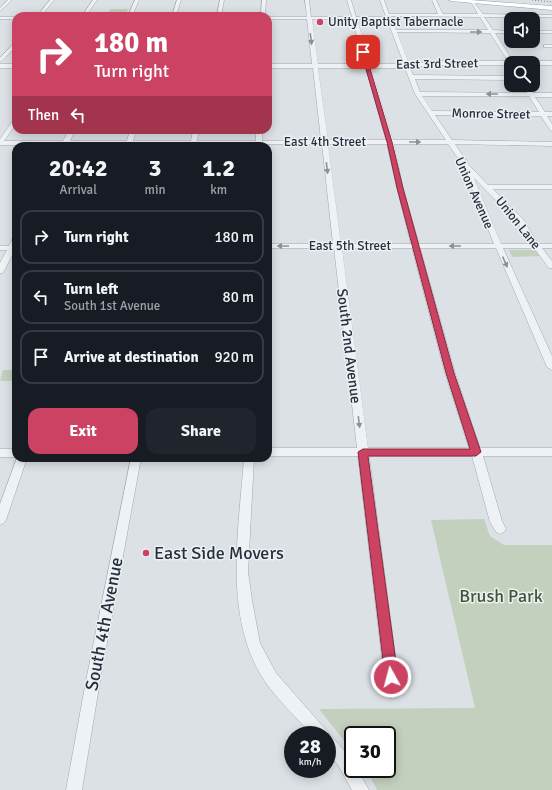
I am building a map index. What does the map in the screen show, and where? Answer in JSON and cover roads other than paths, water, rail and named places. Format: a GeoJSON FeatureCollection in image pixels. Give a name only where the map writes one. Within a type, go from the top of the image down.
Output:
{"type":"FeatureCollection","features":[{"type":"Feature","properties":{"kind":"main road"},"geometry":{"type":"LineString","coordinates":[[451,0],[552,8]]}},
{"type":"Feature","properties":{"kind":"street"},"geometry":{"type":"LineString","coordinates":[[0,10],[10,0]]}},
{"type":"Feature","properties":{"kind":"street"},"geometry":{"type":"LineString","coordinates":[[42,12],[52,0]]}},
{"type":"Feature","properties":{"kind":"street"},"geometry":{"type":"LineString","coordinates":[[87,12],[95,0]]}},
{"type":"Feature","properties":{"kind":"street"},"geometry":{"type":"LineString","coordinates":[[132,12],[137,0]]}},
{"type":"Feature","properties":{"kind":"street"},"geometry":{"type":"LineString","coordinates":[[175,12],[179,0]]}},
{"type":"Feature","properties":{"kind":"street"},"geometry":{"type":"LineString","coordinates":[[220,12],[222,0]]}},
{"type":"Feature","properties":{"kind":"street"},"geometry":{"type":"LineString","coordinates":[[263,12],[264,0]]}},
{"type":"Feature","properties":{"kind":"street","name":"South 2nd Avenue"},"geometry":{"type":"LineString","coordinates":[[307,0],[393,692]]}},
{"type":"Feature","properties":{"kind":"street"},"geometry":{"type":"LineString","coordinates":[[349,0],[390,142],[400,188],[417,246],[450,373],[476,452],[496,522],[500,529]]}},
{"type":"Feature","properties":{"kind":"street","name":"Union Avenue"},"geometry":{"type":"LineString","coordinates":[[382,0],[413,77],[418,94],[465,164],[473,187],[552,367]]}},
{"type":"Feature","properties":{"kind":"street"},"geometry":{"type":"LineString","coordinates":[[434,0],[441,15]]}},
{"type":"Feature","properties":{"kind":"street"},"geometry":{"type":"LineString","coordinates":[[473,2],[480,16],[507,56]]}},
{"type":"Feature","properties":{"kind":"street"},"geometry":{"type":"LineString","coordinates":[[272,18],[354,18],[441,15],[552,16]]}},
{"type":"Feature","properties":{"kind":"street"},"geometry":{"type":"LineString","coordinates":[[0,18],[12,18]]}},
{"type":"Feature","properties":{"kind":"street"},"geometry":{"type":"LineString","coordinates":[[395,31],[504,32]]}},
{"type":"Feature","properties":{"kind":"street"},"geometry":{"type":"LineString","coordinates":[[540,32],[552,32]]}},
{"type":"Feature","properties":{"kind":"street"},"geometry":{"type":"LineString","coordinates":[[546,46],[552,46]]}},
{"type":"Feature","properties":{"kind":"street"},"geometry":{"type":"LineString","coordinates":[[0,61],[12,48]]}},
{"type":"Feature","properties":{"kind":"street","name":"East 3rd Street"},"geometry":{"type":"LineString","coordinates":[[272,66],[408,66],[439,63],[504,63]]}},
{"type":"Feature","properties":{"kind":"street"},"geometry":{"type":"LineString","coordinates":[[540,63],[552,63]]}},
{"type":"Feature","properties":{"kind":"street"},"geometry":{"type":"LineString","coordinates":[[0,66],[12,66]]}},
{"type":"Feature","properties":{"kind":"street"},"geometry":{"type":"LineString","coordinates":[[413,77],[504,78]]}},
{"type":"Feature","properties":{"kind":"street"},"geometry":{"type":"LineString","coordinates":[[529,92],[552,129]]}},
{"type":"Feature","properties":{"kind":"street"},"geometry":{"type":"LineString","coordinates":[[418,94],[552,95]]}},
{"type":"Feature","properties":{"kind":"street","name":"Monroe Street"},"geometry":{"type":"LineString","coordinates":[[430,113],[552,114]]}},
{"type":"Feature","properties":{"kind":"street"},"geometry":{"type":"LineString","coordinates":[[0,143],[12,126]]}},
{"type":"Feature","properties":{"kind":"street","name":"East 4th Street"},"geometry":{"type":"LineString","coordinates":[[272,144],[449,142],[552,144]]}},
{"type":"Feature","properties":{"kind":"street","name":"East 4th Street"},"geometry":{"type":"LineString","coordinates":[[0,143],[12,143]]}},
{"type":"Feature","properties":{"kind":"street","name":"Union Lane"},"geometry":{"type":"LineString","coordinates":[[465,164],[520,221],[536,246],[552,266]]}},
{"type":"Feature","properties":{"kind":"street"},"geometry":{"type":"LineString","coordinates":[[473,187],[552,188]]}},
{"type":"Feature","properties":{"kind":"street","name":"East 5th Street"},"geometry":{"type":"LineString","coordinates":[[272,246],[552,246]]}},
{"type":"Feature","properties":{"kind":"street"},"geometry":{"type":"LineString","coordinates":[[0,248],[12,248]]}},
{"type":"Feature","properties":{"kind":"street"},"geometry":{"type":"LineString","coordinates":[[0,271],[12,251]]}},
{"type":"Feature","properties":{"kind":"street"},"geometry":{"type":"LineString","coordinates":[[272,452],[552,452]]}},
{"type":"Feature","properties":{"kind":"street"},"geometry":{"type":"LineString","coordinates":[[0,453],[12,453]]}},
{"type":"Feature","properties":{"kind":"street"},"geometry":{"type":"LineString","coordinates":[[0,520],[21,462]]}},
{"type":"Feature","properties":{"kind":"street","name":"South 4th Avenue"},"geometry":{"type":"LineString","coordinates":[[74,790],[93,681],[135,462]]}},
{"type":"Feature","properties":{"kind":"street"},"geometry":{"type":"LineString","coordinates":[[250,462],[242,572],[245,600],[253,644],[271,678],[314,726]]}},
{"type":"Feature","properties":{"kind":"street"},"geometry":{"type":"LineString","coordinates":[[336,752],[343,760],[361,790]]}},
{"type":"Feature","properties":{"kind":"railway"},"geometry":{"type":"LineString","coordinates":[[532,0],[552,2]]}},
{"type":"Feature","properties":{"kind":"place","name":"Unity Baptist Tabernacle"},"geometry":{"type":"Point","coordinates":[320,22]}},
{"type":"Feature","properties":{"kind":"place","name":"East Side Movers"},"geometry":{"type":"Point","coordinates":[146,553]}},
{"type":"Feature","properties":{"kind":"park label","name":"Brush Park"},"geometry":{"type":"Point","coordinates":[501,596]}}]}
